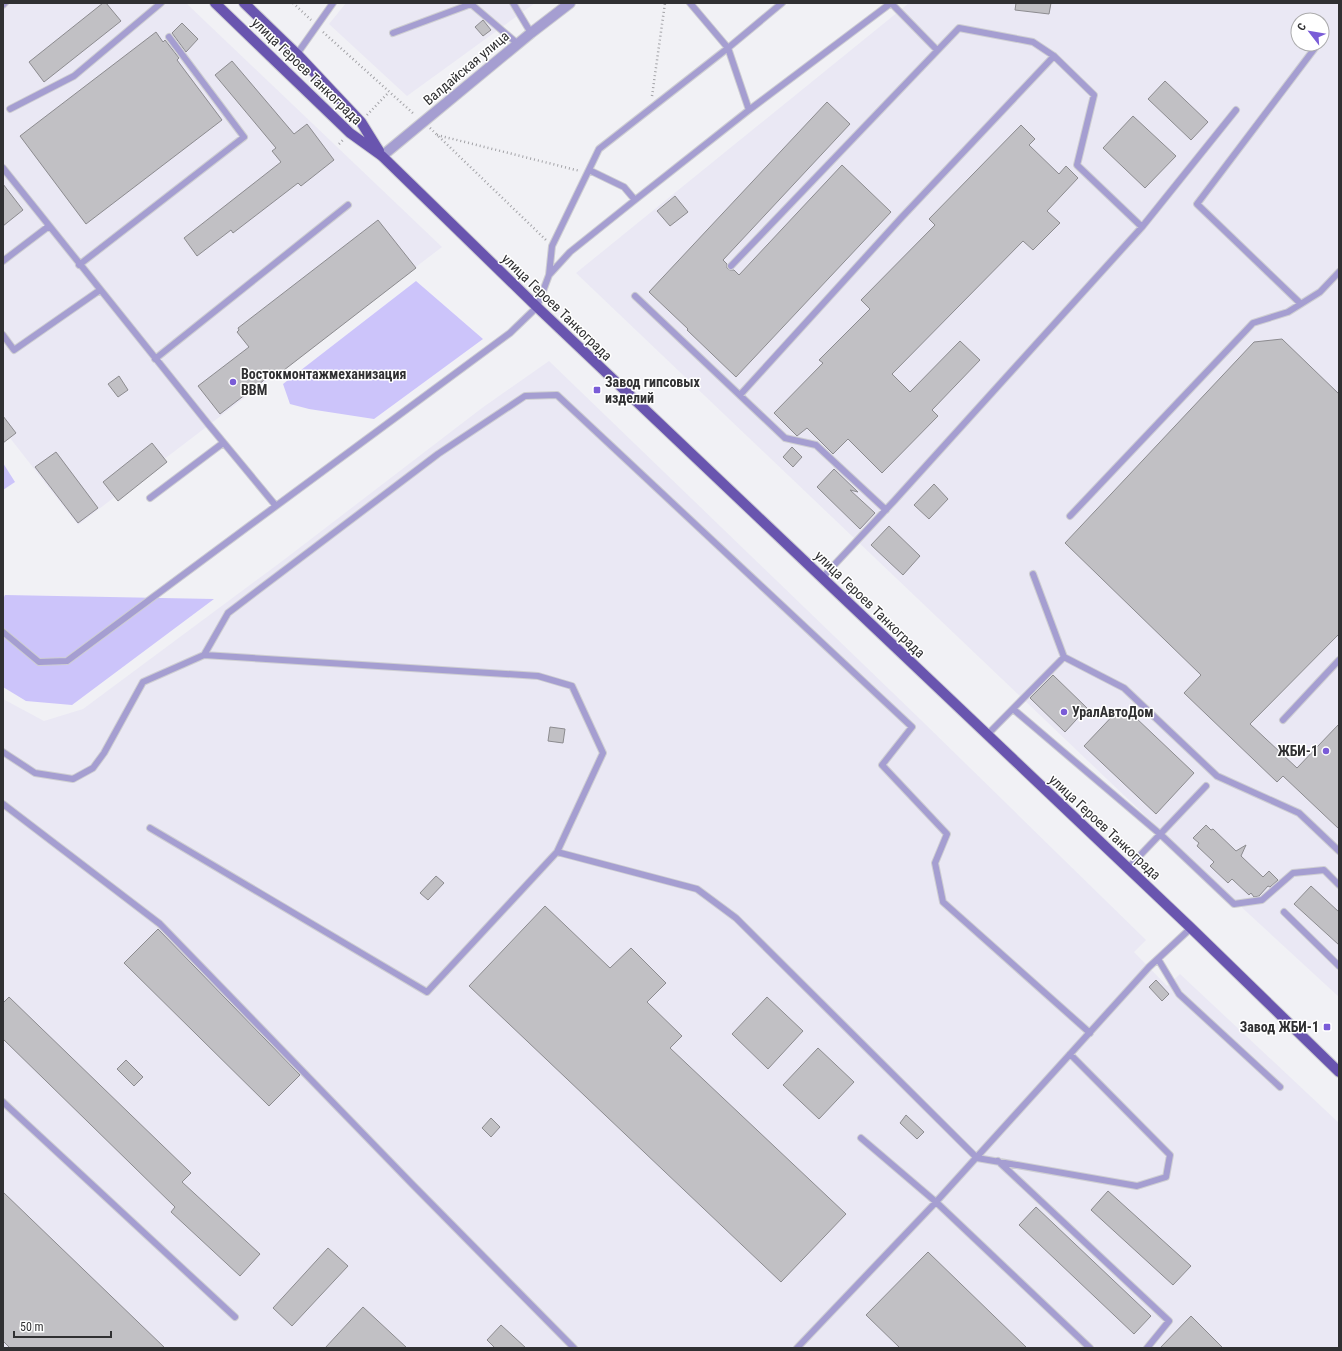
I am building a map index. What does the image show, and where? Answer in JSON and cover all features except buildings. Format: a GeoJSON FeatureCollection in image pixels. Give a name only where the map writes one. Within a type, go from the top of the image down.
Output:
{"type":"FeatureCollection","features":[{"type":"Feature","properties":{"kind":"main road","name":"улица Героев Танкограда"},"geometry":{"type":"LineString","coordinates":[[215,3],[350,133],[382,156],[537,307],[1191,928],[1339,1072]]}},
{"type":"Feature","properties":{"kind":"main road","name":"улица Героев Танкограда"},"geometry":{"type":"LineString","coordinates":[[244,3],[297,54],[361,122],[382,156]]}},
{"type":"Feature","properties":{"kind":"street","name":"Валдайская улица"},"geometry":{"type":"LineString","coordinates":[[382,156],[531,33],[570,3]]}},
{"type":"Feature","properties":{"kind":"lane"},"geometry":{"type":"LineString","coordinates":[[10,109],[74,76],[161,3]]}},
{"type":"Feature","properties":{"kind":"lane"},"geometry":{"type":"LineString","coordinates":[[297,54],[333,3]]}},
{"type":"Feature","properties":{"kind":"lane"},"geometry":{"type":"LineString","coordinates":[[513,3],[531,33]]}},
{"type":"Feature","properties":{"kind":"lane"},"geometry":{"type":"LineString","coordinates":[[690,3],[728,48],[749,110]]}},
{"type":"Feature","properties":{"kind":"lane"},"geometry":{"type":"LineString","coordinates":[[3,632],[39,662],[67,661],[510,333],[537,307],[549,275],[552,246],[599,149],[728,48],[782,3]]}},
{"type":"Feature","properties":{"kind":"lane"},"geometry":{"type":"LineString","coordinates":[[549,275],[570,252],[635,200],[749,110],[891,3],[938,50]]}},
{"type":"Feature","properties":{"kind":"lane"},"geometry":{"type":"LineString","coordinates":[[393,34],[471,4],[518,44]]}},
{"type":"Feature","properties":{"kind":"lane"},"geometry":{"type":"LineString","coordinates":[[731,266],[958,28],[1033,42],[1054,56],[1094,95],[1077,165],[1142,227]]}},
{"type":"Feature","properties":{"kind":"lane"},"geometry":{"type":"LineString","coordinates":[[79,264],[244,137],[169,37]]}},
{"type":"Feature","properties":{"kind":"lane"},"geometry":{"type":"LineString","coordinates":[[1301,304],[1197,204],[1312,52]]}},
{"type":"Feature","properties":{"kind":"lane"},"geometry":{"type":"LineString","coordinates":[[740,395],[902,217],[1054,56]]}},
{"type":"Feature","properties":{"kind":"lane"},"geometry":{"type":"LineString","coordinates":[[822,578],[886,510],[1142,227],[1236,110]]}},
{"type":"Feature","properties":{"kind":"lane"},"geometry":{"type":"LineString","coordinates":[[3,168],[155,359],[276,506]]}},
{"type":"Feature","properties":{"kind":"lane"},"geometry":{"type":"LineString","coordinates":[[588,171],[624,187],[635,200]]}},
{"type":"Feature","properties":{"kind":"lane"},"geometry":{"type":"LineString","coordinates":[[155,359],[348,205]]}},
{"type":"Feature","properties":{"kind":"lane"},"geometry":{"type":"LineString","coordinates":[[3,261],[49,226]]}},
{"type":"Feature","properties":{"kind":"lane"},"geometry":{"type":"LineString","coordinates":[[1070,516],[1253,324],[1288,312],[1320,292],[1339,272]]}},
{"type":"Feature","properties":{"kind":"lane"},"geometry":{"type":"LineString","coordinates":[[3,335],[14,350],[100,290]]}},
{"type":"Feature","properties":{"kind":"lane"},"geometry":{"type":"LineString","coordinates":[[635,296],[785,438],[816,445],[886,510]]}},
{"type":"Feature","properties":{"kind":"lane"},"geometry":{"type":"LineString","coordinates":[[204,655],[228,613],[438,454],[525,396],[557,395],[912,727],[882,765],[947,834],[935,863],[943,902],[1090,1033]]}},
{"type":"Feature","properties":{"kind":"lane"},"geometry":{"type":"LineString","coordinates":[[150,498],[223,443]]}},
{"type":"Feature","properties":{"kind":"lane"},"geometry":{"type":"LineString","coordinates":[[1033,574],[1064,657],[1124,688],[1217,776],[1299,813],[1339,851]]}},
{"type":"Feature","properties":{"kind":"lane"},"geometry":{"type":"LineString","coordinates":[[3,752],[35,772],[73,779],[93,768],[104,753],[143,682],[204,655],[538,676],[572,686],[603,753],[557,852],[427,992],[150,828]]}},
{"type":"Feature","properties":{"kind":"lane"},"geometry":{"type":"LineString","coordinates":[[987,735],[1064,657]]}},
{"type":"Feature","properties":{"kind":"lane"},"geometry":{"type":"LineString","coordinates":[[1283,720],[1339,660]]}},
{"type":"Feature","properties":{"kind":"lane"},"geometry":{"type":"LineString","coordinates":[[1013,708],[1160,834],[1234,904],[1262,900],[1293,873],[1324,870],[1339,885]]}},
{"type":"Feature","properties":{"kind":"lane"},"geometry":{"type":"LineString","coordinates":[[1128,868],[1206,786]]}},
{"type":"Feature","properties":{"kind":"lane"},"geometry":{"type":"LineString","coordinates":[[3,804],[160,924],[413,1185],[574,1348]]}},
{"type":"Feature","properties":{"kind":"lane"},"geometry":{"type":"LineString","coordinates":[[557,852],[697,889],[736,918],[977,1158],[1138,1186],[1166,1176],[1170,1155],[1070,1054]]}},
{"type":"Feature","properties":{"kind":"lane"},"geometry":{"type":"LineString","coordinates":[[1284,912],[1339,966]]}},
{"type":"Feature","properties":{"kind":"lane"},"geometry":{"type":"LineString","coordinates":[[798,1348],[977,1158],[1158,959],[1191,928]]}},
{"type":"Feature","properties":{"kind":"lane"},"geometry":{"type":"LineString","coordinates":[[1158,959],[1179,994],[1280,1087]]}},
{"type":"Feature","properties":{"kind":"lane"},"geometry":{"type":"LineString","coordinates":[[3,1102],[235,1317]]}},
{"type":"Feature","properties":{"kind":"lane"},"geometry":{"type":"LineString","coordinates":[[861,1138],[936,1202],[1090,1348]]}},
{"type":"Feature","properties":{"kind":"lane"},"geometry":{"type":"LineString","coordinates":[[998,1161],[1169,1321],[1148,1348]]}},
{"type":"Feature","properties":{"kind":"path"},"geometry":{"type":"LineString","coordinates":[[293,3],[409,111],[424,122],[552,246]]}},
{"type":"Feature","properties":{"kind":"path"},"geometry":{"type":"LineString","coordinates":[[650,109],[665,3]]}},
{"type":"Feature","properties":{"kind":"path"},"geometry":{"type":"LineString","coordinates":[[437,135],[588,171]]}},
{"type":"Feature","properties":{"kind":"shaded area"},"geometry":{"type":"Polygon","coordinates":[[[3,3],[186,3],[442,247],[78,525],[3,429],[3,3]]]}},
{"type":"Feature","properties":{"kind":"shaded area"},"geometry":{"type":"Polygon","coordinates":[[[346,3],[535,3],[407,96],[329,24],[346,3]]]}},
{"type":"Feature","properties":{"kind":"shaded area"},"geometry":{"type":"Polygon","coordinates":[[[909,3],[1339,3],[1339,997],[1237,903],[576,273],[909,3]]]}},
{"type":"Feature","properties":{"kind":"shaded area"},"geometry":{"type":"Polygon","coordinates":[[[416,281],[483,339],[374,419],[309,409],[290,404],[283,384],[416,281]]]}},
{"type":"Feature","properties":{"kind":"shaded area"},"geometry":{"type":"Polygon","coordinates":[[[549,361],[921,720],[1146,940],[1134,952],[1167,986],[1180,974],[1339,1123],[1339,1348],[3,1348],[3,699],[44,721],[83,709],[281,562],[482,408],[549,361]]]}},
{"type":"Feature","properties":{"kind":"shaded area"},"geometry":{"type":"Polygon","coordinates":[[[3,463],[15,482],[3,490],[3,463]]]}},
{"type":"Feature","properties":{"kind":"shaded area"},"geometry":{"type":"Polygon","coordinates":[[[5,595],[214,599],[72,705],[26,701],[3,687],[3,599],[5,595]]]}},
{"type":"Feature","properties":{"kind":"place","name":"Востокмонтажмеханизация ВВМ"},"geometry":{"type":"Point","coordinates":[233,382]}},
{"type":"Feature","properties":{"kind":"place","name":"Завод гипсовых изделий"},"geometry":{"type":"Point","coordinates":[597,390]}},
{"type":"Feature","properties":{"kind":"place","name":"УралАвтоДом"},"geometry":{"type":"Point","coordinates":[1064,712]}},
{"type":"Feature","properties":{"kind":"place","name":"ЖБИ-1"},"geometry":{"type":"Point","coordinates":[1326,751]}},
{"type":"Feature","properties":{"kind":"place","name":"Завод ЖБИ-1"},"geometry":{"type":"Point","coordinates":[1327,1027]}}]}
